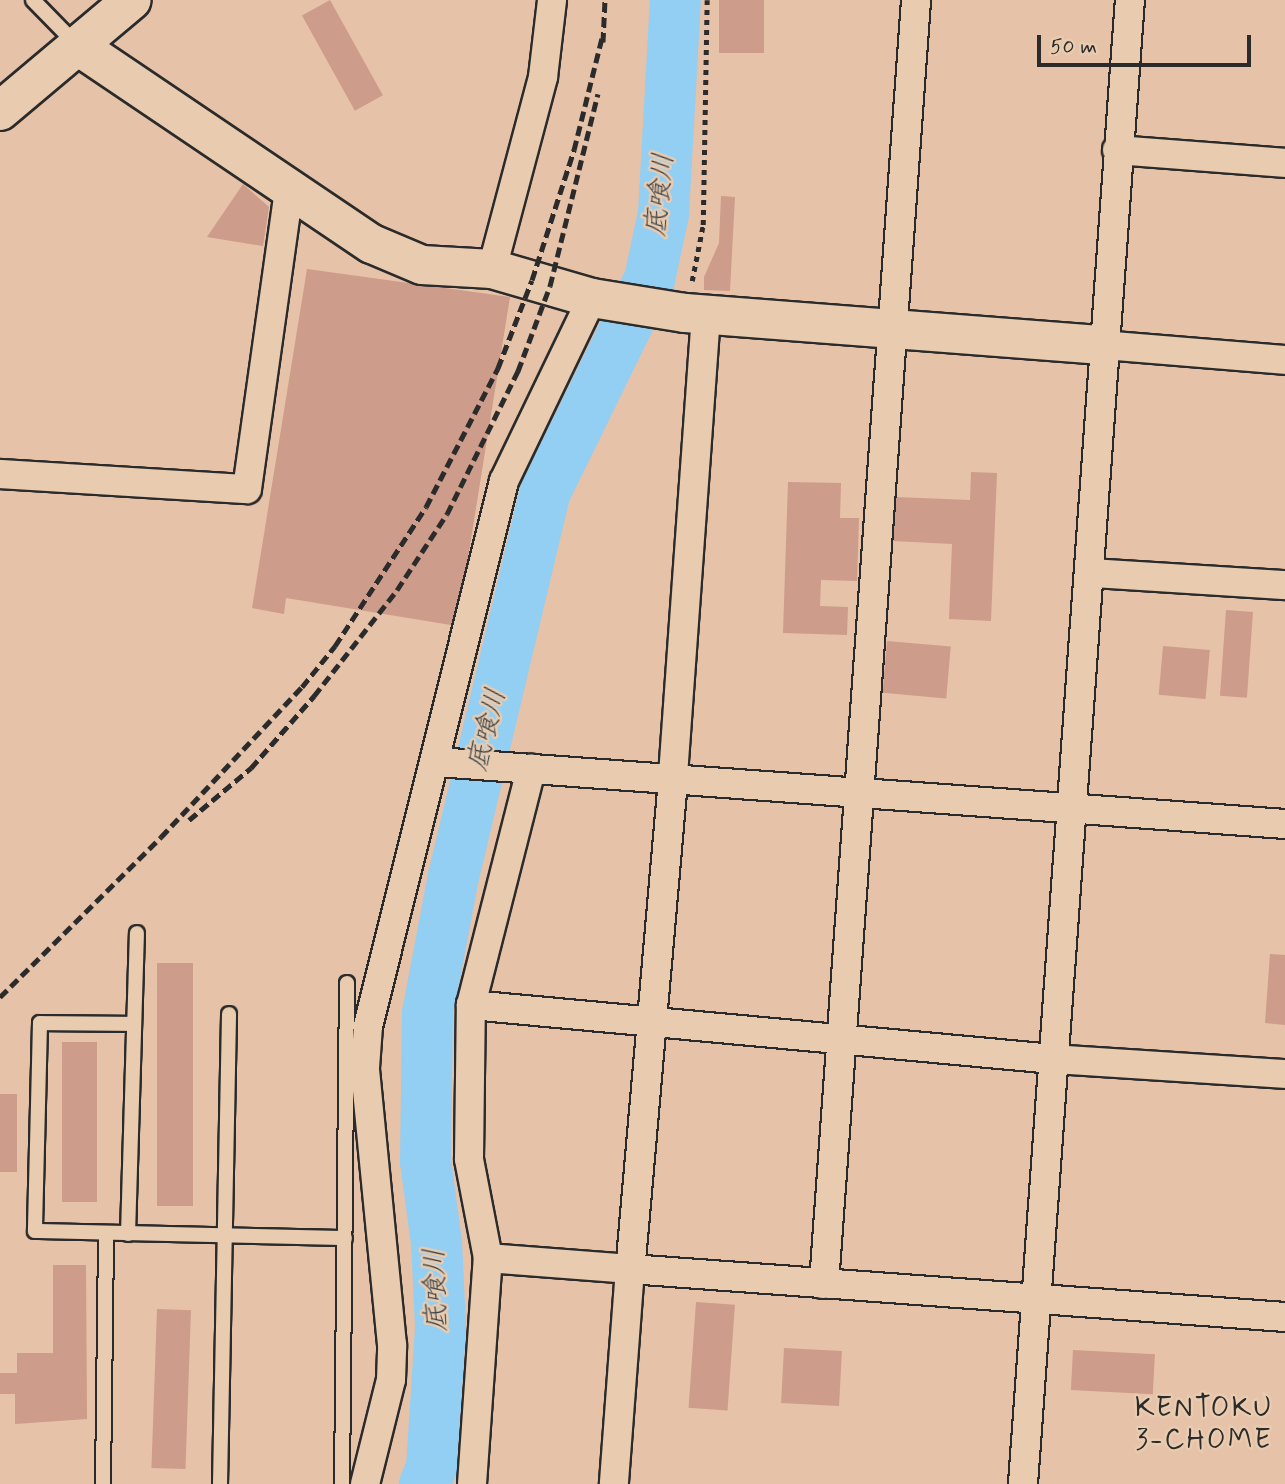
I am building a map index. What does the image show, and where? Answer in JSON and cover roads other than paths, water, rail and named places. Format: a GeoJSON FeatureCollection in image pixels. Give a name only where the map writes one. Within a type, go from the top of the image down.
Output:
{"type":"FeatureCollection","features":[{"type":"Feature","properties":{"kind":"street"},"geometry":{"type":"LineString","coordinates":[[0,111],[132,0]]}},
{"type":"Feature","properties":{"kind":"street"},"geometry":{"type":"LineString","coordinates":[[492,269],[543,77],[552,0]]}},
{"type":"Feature","properties":{"kind":"street"},"geometry":{"type":"LineString","coordinates":[[824,1284],[896,329],[916,0]]}},
{"type":"Feature","properties":{"kind":"street"},"geometry":{"type":"LineString","coordinates":[[1023,1484],[1091,573],[1103,345],[1130,0]]}},
{"type":"Feature","properties":{"kind":"street"},"geometry":{"type":"LineString","coordinates":[[78,46],[289,190],[395,257],[422,265],[492,269],[597,299],[690,313],[1285,360]]}},
{"type":"Feature","properties":{"kind":"street"},"geometry":{"type":"LineString","coordinates":[[1117,150],[1285,163]]}},
{"type":"Feature","properties":{"kind":"street"},"geometry":{"type":"LineString","coordinates":[[0,474],[247,489],[289,190]]}},
{"type":"Feature","properties":{"kind":"street"},"geometry":{"type":"LineString","coordinates":[[365,1484],[391,1380],[392,1345],[365,1068],[368,1026],[437,762],[504,481],[597,299]]}},
{"type":"Feature","properties":{"kind":"street"},"geometry":{"type":"LineString","coordinates":[[614,1484],[649,1024],[673,780],[690,313]]}},
{"type":"Feature","properties":{"kind":"street"},"geometry":{"type":"LineString","coordinates":[[1091,573],[1285,585]]}},
{"type":"Feature","properties":{"kind":"street"},"geometry":{"type":"LineString","coordinates":[[437,762],[862,796],[1285,824]]}},
{"type":"Feature","properties":{"kind":"street"},"geometry":{"type":"LineString","coordinates":[[472,1484],[488,1258],[469,1159],[471,1005],[531,769]]}},
{"type":"Feature","properties":{"kind":"street"},"geometry":{"type":"LineString","coordinates":[[471,1005],[649,1024],[1053,1059],[1285,1074]]}},
{"type":"Feature","properties":{"kind":"street"},"geometry":{"type":"LineString","coordinates":[[488,1258],[1035,1301],[1285,1317]]}},
{"type":"Feature","properties":{"kind":"lane"},"geometry":{"type":"LineString","coordinates":[[33,0],[78,46]]}},
{"type":"Feature","properties":{"kind":"lane"},"geometry":{"type":"LineString","coordinates":[[128,1234],[137,933]]}},
{"type":"Feature","properties":{"kind":"lane"},"geometry":{"type":"LineString","coordinates":[[342,1484],[347,983]]}},
{"type":"Feature","properties":{"kind":"lane"},"geometry":{"type":"LineString","coordinates":[[220,1484],[229,1014]]}},
{"type":"Feature","properties":{"kind":"lane"},"geometry":{"type":"LineString","coordinates":[[134,1024],[40,1023],[35,1231],[345,1238]]}},
{"type":"Feature","properties":{"kind":"lane"},"geometry":{"type":"LineString","coordinates":[[103,1484],[106,1233]]}},
{"type":"Feature","properties":{"kind":"waterway","name":"底喰川"},"geometry":{"type":"LineString","coordinates":[[424,1484],[431,1467],[440,1326],[436,1242],[425,1161],[427,1013],[453,876],[545,491],[649,279],[663,213],[675,0]]}},
{"type":"Feature","properties":{"kind":"railway"},"geometry":{"type":"LineString","coordinates":[[603,42],[605,0]]}},
{"type":"Feature","properties":{"kind":"railway"},"geometry":{"type":"LineString","coordinates":[[0,997],[161,837],[302,687],[335,646],[426,507],[498,368],[532,280],[574,150],[603,34]]}},
{"type":"Feature","properties":{"kind":"railway"},"geometry":{"type":"LineString","coordinates":[[189,820],[251,768],[314,696],[397,590],[447,514],[518,371],[550,286],[598,94]]}},
{"type":"Feature","properties":{"kind":"district","name":"KENTOKU 3-CHOME"},"geometry":{"type":"Point","coordinates":[1204,1425]}}]}
